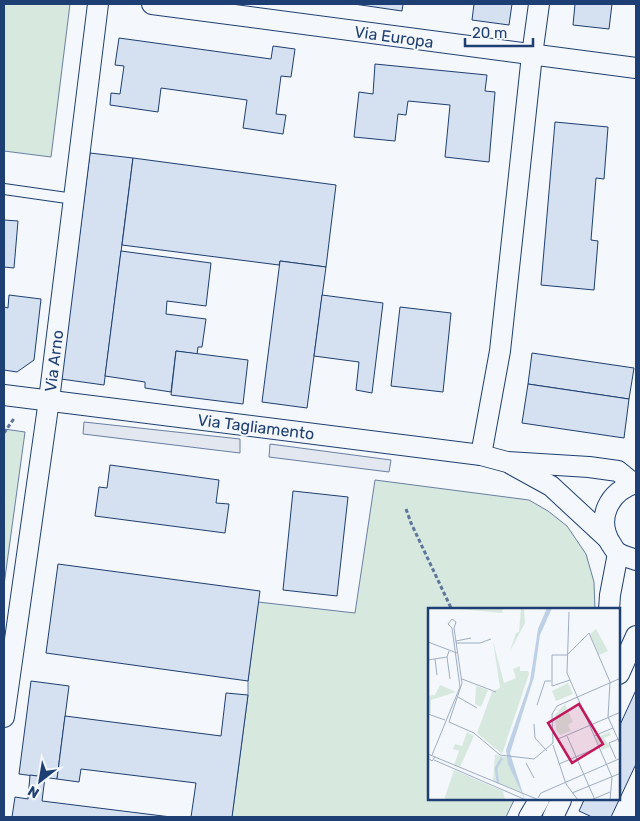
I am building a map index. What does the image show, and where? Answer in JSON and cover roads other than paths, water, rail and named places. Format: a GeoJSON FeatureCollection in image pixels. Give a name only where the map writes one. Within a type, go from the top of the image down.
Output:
{"type":"FeatureCollection","features":[{"type":"Feature","properties":{"kind":"street","name":"Via Arno"},"geometry":{"type":"LineString","coordinates":[[4,717],[49,400],[98,4]]}},
{"type":"Feature","properties":{"kind":"street","name":"Via Europa"},"geometry":{"type":"LineString","coordinates":[[152,4],[636,68]]}},
{"type":"Feature","properties":{"kind":"street"},"geometry":{"type":"LineString","coordinates":[[481,455],[500,351],[539,4]]}},
{"type":"Feature","properties":{"kind":"street","name":"Via Tagliamento"},"geometry":{"type":"LineString","coordinates":[[4,395],[481,455],[507,462],[589,467],[618,471],[635,483]]}},
{"type":"Feature","properties":{"kind":"street","name":"Via Tagliamento"},"geometry":{"type":"LineString","coordinates":[[507,462],[551,486],[620,550]]}},
{"type":"Feature","properties":{"kind":"street"},"geometry":{"type":"LineString","coordinates":[[609,608],[610,595],[620,550],[605,533],[604,518],[608,503],[619,491],[635,483]]}},
{"type":"Feature","properties":{"kind":"street"},"geometry":{"type":"LineString","coordinates":[[620,672],[636,636]]}},
{"type":"Feature","properties":{"kind":"street"},"geometry":{"type":"LineString","coordinates":[[529,817],[538,801]]}},
{"type":"Feature","properties":{"kind":"street"},"geometry":{"type":"LineString","coordinates":[[553,817],[561,801]]}},
{"type":"Feature","properties":{"kind":"lane"},"geometry":{"type":"LineString","coordinates":[[4,189],[74,199]]}}]}
